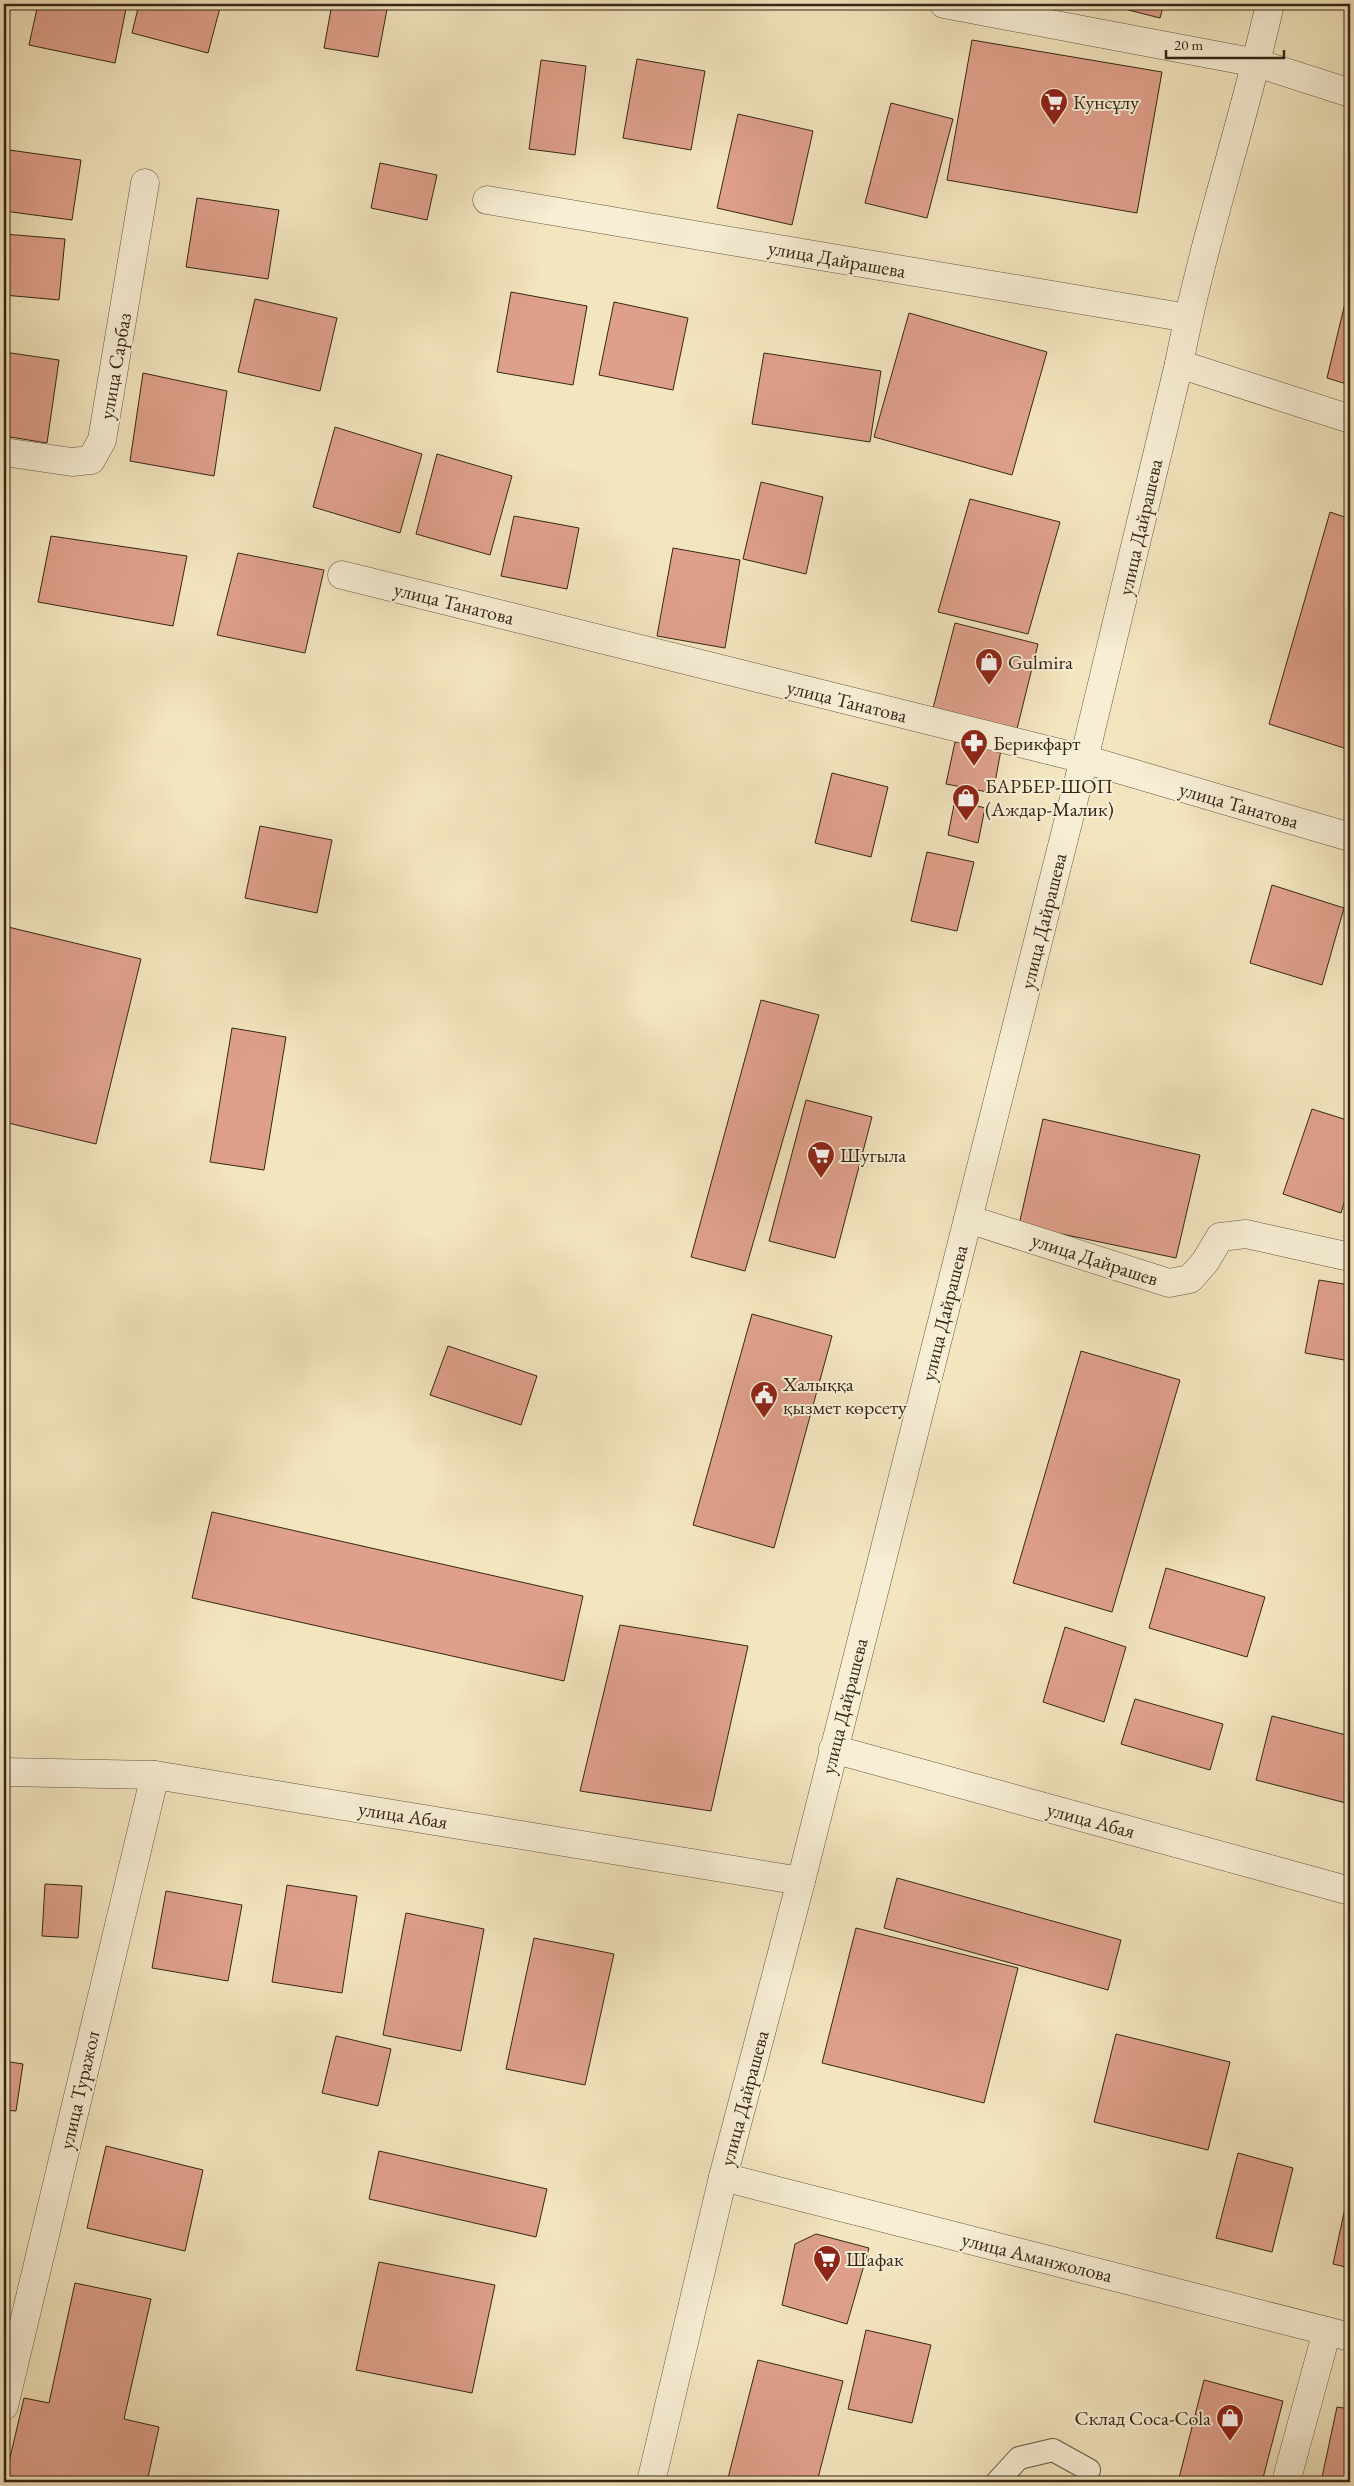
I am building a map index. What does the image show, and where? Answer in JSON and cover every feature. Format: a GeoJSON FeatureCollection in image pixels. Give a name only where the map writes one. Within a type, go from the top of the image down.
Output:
{"type":"FeatureCollection","features":[{"type":"Feature","properties":{"kind":"street"},"geometry":{"type":"LineString","coordinates":[[944,4],[1257,63],[1350,93]]}},
{"type":"Feature","properties":{"kind":"street","name":"улица Дайрашева"},"geometry":{"type":"LineString","coordinates":[[651,2482],[724,2177],[801,1881],[1084,760],[1179,364],[1188,318],[1257,63],[1270,4]]}},
{"type":"Feature","properties":{"kind":"street","name":"улица Сарбаз"},"geometry":{"type":"LineString","coordinates":[[4,452],[72,462],[91,460],[102,440],[145,183]]}},
{"type":"Feature","properties":{"kind":"street","name":"улица Дайрашева"},"geometry":{"type":"LineString","coordinates":[[487,200],[1188,318]]}},
{"type":"Feature","properties":{"kind":"street"},"geometry":{"type":"LineString","coordinates":[[1179,364],[1350,419]]}},
{"type":"Feature","properties":{"kind":"street","name":"улица Танатова"},"geometry":{"type":"LineString","coordinates":[[342,575],[1084,760],[1350,837]]}},
{"type":"Feature","properties":{"kind":"street","name":"улица Дайрашев"},"geometry":{"type":"LineString","coordinates":[[968,1219],[1169,1283],[1190,1280],[1205,1262],[1220,1237],[1246,1234],[1350,1256]]}},
{"type":"Feature","properties":{"kind":"street","name":"улица Абая"},"geometry":{"type":"LineString","coordinates":[[833,1749],[1350,1891]]}},
{"type":"Feature","properties":{"kind":"street","name":"улица Абая"},"geometry":{"type":"LineString","coordinates":[[4,1772],[155,1775],[801,1881]]}},
{"type":"Feature","properties":{"kind":"street","name":"улица Туражол"},"geometry":{"type":"LineString","coordinates":[[4,2406],[155,1775]]}},
{"type":"Feature","properties":{"kind":"street","name":"улица Аманжолова"},"geometry":{"type":"LineString","coordinates":[[724,2177],[1339,2334]]}},
{"type":"Feature","properties":{"kind":"street"},"geometry":{"type":"LineString","coordinates":[[1286,2482],[1339,2334]]}},
{"type":"Feature","properties":{"kind":"lane"},"geometry":{"type":"LineString","coordinates":[[997,2482],[1019,2458],[1053,2450],[1089,2470]]}},
{"type":"Feature","properties":{"kind":"building"},"geometry":{"type":"Polygon","coordinates":[[[38,4],[127,4],[115,63],[29,45],[38,4]]]}},
{"type":"Feature","properties":{"kind":"building"},"geometry":{"type":"Polygon","coordinates":[[[139,4],[221,4],[208,53],[132,33],[139,4]]]}},
{"type":"Feature","properties":{"kind":"building"},"geometry":{"type":"Polygon","coordinates":[[[332,4],[388,4],[378,57],[324,48],[332,4]]]}},
{"type":"Feature","properties":{"kind":"building"},"geometry":{"type":"Polygon","coordinates":[[[1105,4],[1164,4],[1160,18],[1105,4]]]}},
{"type":"Feature","properties":{"kind":"building","name":"Кунсұлу"},"geometry":{"type":"Polygon","coordinates":[[[972,40],[1162,72],[1137,213],[947,180],[972,40]]]}},
{"type":"Feature","properties":{"kind":"building"},"geometry":{"type":"Polygon","coordinates":[[[637,59],[705,71],[691,150],[623,138],[637,59]]]}},
{"type":"Feature","properties":{"kind":"building"},"geometry":{"type":"Polygon","coordinates":[[[541,60],[586,66],[575,155],[529,149],[541,60]]]}},
{"type":"Feature","properties":{"kind":"building"},"geometry":{"type":"Polygon","coordinates":[[[891,103],[953,119],[927,218],[865,203],[891,103]]]}},
{"type":"Feature","properties":{"kind":"building"},"geometry":{"type":"Polygon","coordinates":[[[738,114],[813,131],[792,225],[717,208],[738,114]]]}},
{"type":"Feature","properties":{"kind":"building"},"geometry":{"type":"Polygon","coordinates":[[[9,150],[81,160],[72,220],[4,211],[4,185],[9,150]]]}},
{"type":"Feature","properties":{"kind":"building"},"geometry":{"type":"Polygon","coordinates":[[[380,163],[437,175],[427,220],[371,208],[380,163]]]}},
{"type":"Feature","properties":{"kind":"building"},"geometry":{"type":"Polygon","coordinates":[[[197,198],[279,210],[268,279],[186,267],[197,198]]]}},
{"type":"Feature","properties":{"kind":"building"},"geometry":{"type":"Polygon","coordinates":[[[4,234],[65,239],[59,300],[4,295],[4,234]]]}},
{"type":"Feature","properties":{"kind":"building"},"geometry":{"type":"Polygon","coordinates":[[[511,292],[587,306],[573,385],[497,372],[511,292]]]}},
{"type":"Feature","properties":{"kind":"building"},"geometry":{"type":"Polygon","coordinates":[[[1347,295],[1350,296],[1350,385],[1327,378],[1347,295]]]}},
{"type":"Feature","properties":{"kind":"building"},"geometry":{"type":"Polygon","coordinates":[[[255,299],[337,318],[320,391],[238,372],[255,299]]]}},
{"type":"Feature","properties":{"kind":"building"},"geometry":{"type":"Polygon","coordinates":[[[614,302],[688,318],[673,390],[599,375],[614,302]]]}},
{"type":"Feature","properties":{"kind":"building"},"geometry":{"type":"Polygon","coordinates":[[[909,313],[1047,352],[1012,475],[874,437],[909,313]]]}},
{"type":"Feature","properties":{"kind":"building"},"geometry":{"type":"Polygon","coordinates":[[[4,352],[59,360],[47,443],[4,436],[4,352]]]}},
{"type":"Feature","properties":{"kind":"building"},"geometry":{"type":"Polygon","coordinates":[[[764,353],[881,371],[870,442],[752,424],[764,353]]]}},
{"type":"Feature","properties":{"kind":"building"},"geometry":{"type":"Polygon","coordinates":[[[143,373],[227,391],[214,476],[130,461],[143,373]]]}},
{"type":"Feature","properties":{"kind":"building"},"geometry":{"type":"Polygon","coordinates":[[[335,427],[422,454],[400,533],[313,507],[335,427]]]}},
{"type":"Feature","properties":{"kind":"building"},"geometry":{"type":"Polygon","coordinates":[[[437,454],[512,476],[490,555],[416,534],[437,454]]]}},
{"type":"Feature","properties":{"kind":"building"},"geometry":{"type":"Polygon","coordinates":[[[761,482],[823,497],[806,574],[743,559],[761,482]]]}},
{"type":"Feature","properties":{"kind":"building"},"geometry":{"type":"Polygon","coordinates":[[[970,499],[1060,522],[1028,634],[938,612],[970,499]]]}},
{"type":"Feature","properties":{"kind":"building"},"geometry":{"type":"Polygon","coordinates":[[[1330,512],[1350,519],[1350,739],[1347,749],[1269,724],[1330,512]]]}},
{"type":"Feature","properties":{"kind":"building"},"geometry":{"type":"Polygon","coordinates":[[[514,516],[579,528],[567,589],[501,576],[514,516]]]}},
{"type":"Feature","properties":{"kind":"building"},"geometry":{"type":"Polygon","coordinates":[[[51,536],[187,556],[173,626],[38,602],[51,536]]]}},
{"type":"Feature","properties":{"kind":"building"},"geometry":{"type":"Polygon","coordinates":[[[673,548],[740,560],[725,648],[657,636],[673,548]]]}},
{"type":"Feature","properties":{"kind":"building"},"geometry":{"type":"Polygon","coordinates":[[[238,553],[324,570],[305,653],[217,635],[238,553]]]}},
{"type":"Feature","properties":{"kind":"building"},"geometry":{"type":"Polygon","coordinates":[[[955,623],[1038,644],[1016,733],[932,712],[955,623]]]}},
{"type":"Feature","properties":{"kind":"building","name":"Берикфарт"},"geometry":{"type":"Polygon","coordinates":[[[955,742],[1001,750],[993,793],[946,784],[955,742]]]}},
{"type":"Feature","properties":{"kind":"building"},"geometry":{"type":"Polygon","coordinates":[[[832,773],[888,787],[871,857],[815,843],[832,773]]]}},
{"type":"Feature","properties":{"kind":"building","name":"БАРБЕР-ШОП (Аждар-Малик)"},"geometry":{"type":"Polygon","coordinates":[[[955,800],[985,808],[978,843],[948,835],[955,800]]]}},
{"type":"Feature","properties":{"kind":"building"},"geometry":{"type":"Polygon","coordinates":[[[260,826],[332,840],[317,913],[245,898],[260,826]]]}},
{"type":"Feature","properties":{"kind":"building"},"geometry":{"type":"Polygon","coordinates":[[[927,852],[974,862],[957,931],[911,921],[927,852]]]}},
{"type":"Feature","properties":{"kind":"building"},"geometry":{"type":"Polygon","coordinates":[[[1272,885],[1344,908],[1322,985],[1250,963],[1272,885]]]}},
{"type":"Feature","properties":{"kind":"building"},"geometry":{"type":"Polygon","coordinates":[[[4,926],[141,959],[96,1144],[4,1122],[4,926]]]}},
{"type":"Feature","properties":{"kind":"building"},"geometry":{"type":"Polygon","coordinates":[[[761,1000],[819,1015],[745,1271],[691,1257],[761,1000]]]}},
{"type":"Feature","properties":{"kind":"building"},"geometry":{"type":"Polygon","coordinates":[[[232,1028],[286,1037],[264,1170],[210,1162],[232,1028]]]}},
{"type":"Feature","properties":{"kind":"building","name":"Шугыла"},"geometry":{"type":"Polygon","coordinates":[[[806,1100],[872,1117],[835,1258],[769,1241],[806,1100]]]}},
{"type":"Feature","properties":{"kind":"building"},"geometry":{"type":"Polygon","coordinates":[[[1312,1109],[1350,1121],[1350,1184],[1341,1213],[1283,1194],[1312,1109]]]}},
{"type":"Feature","properties":{"kind":"building"},"geometry":{"type":"Polygon","coordinates":[[[1043,1119],[1200,1155],[1176,1258],[1019,1225],[1043,1119]]]}},
{"type":"Feature","properties":{"kind":"building"},"geometry":{"type":"Polygon","coordinates":[[[1319,1280],[1350,1285],[1350,1361],[1305,1353],[1319,1280]]]}},
{"type":"Feature","properties":{"kind":"building"},"geometry":{"type":"Polygon","coordinates":[[[752,1314],[832,1336],[774,1548],[693,1525],[752,1314]]]}},
{"type":"Feature","properties":{"kind":"building"},"geometry":{"type":"Polygon","coordinates":[[[448,1346],[537,1376],[521,1425],[430,1395],[448,1346]]]}},
{"type":"Feature","properties":{"kind":"building"},"geometry":{"type":"Polygon","coordinates":[[[1081,1351],[1180,1380],[1112,1612],[1013,1583],[1081,1351]]]}},
{"type":"Feature","properties":{"kind":"building"},"geometry":{"type":"Polygon","coordinates":[[[212,1512],[583,1596],[564,1681],[192,1598],[212,1512]]]}},
{"type":"Feature","properties":{"kind":"building"},"geometry":{"type":"Polygon","coordinates":[[[1166,1568],[1265,1597],[1247,1657],[1149,1628],[1166,1568]]]}},
{"type":"Feature","properties":{"kind":"building"},"geometry":{"type":"Polygon","coordinates":[[[620,1625],[748,1646],[711,1811],[580,1791],[620,1625]]]}},
{"type":"Feature","properties":{"kind":"building"},"geometry":{"type":"Polygon","coordinates":[[[1065,1627],[1126,1647],[1104,1722],[1043,1702],[1065,1627]]]}},
{"type":"Feature","properties":{"kind":"building"},"geometry":{"type":"Polygon","coordinates":[[[1135,1699],[1223,1724],[1210,1770],[1121,1744],[1135,1699]]]}},
{"type":"Feature","properties":{"kind":"building"},"geometry":{"type":"Polygon","coordinates":[[[1272,1716],[1350,1736],[1350,1804],[1256,1780],[1272,1716]]]}},
{"type":"Feature","properties":{"kind":"building"},"geometry":{"type":"Polygon","coordinates":[[[897,1878],[1121,1940],[1108,1990],[884,1928],[897,1878]]]}},
{"type":"Feature","properties":{"kind":"building"},"geometry":{"type":"Polygon","coordinates":[[[45,1884],[82,1886],[78,1938],[42,1936],[45,1884]]]}},
{"type":"Feature","properties":{"kind":"building"},"geometry":{"type":"Polygon","coordinates":[[[287,1885],[357,1896],[342,1993],[272,1982],[287,1885]]]}},
{"type":"Feature","properties":{"kind":"building"},"geometry":{"type":"Polygon","coordinates":[[[166,1891],[242,1905],[228,1981],[152,1968],[166,1891]]]}},
{"type":"Feature","properties":{"kind":"building"},"geometry":{"type":"Polygon","coordinates":[[[406,1913],[484,1929],[461,2051],[383,2035],[406,1913]]]}},
{"type":"Feature","properties":{"kind":"building"},"geometry":{"type":"Polygon","coordinates":[[[856,1928],[1018,1968],[984,2103],[822,2063],[856,1928]]]}},
{"type":"Feature","properties":{"kind":"building"},"geometry":{"type":"Polygon","coordinates":[[[534,1938],[614,1954],[585,2085],[506,2069],[534,1938]]]}},
{"type":"Feature","properties":{"kind":"building"},"geometry":{"type":"Polygon","coordinates":[[[1116,2034],[1230,2062],[1208,2150],[1094,2122],[1116,2034]]]}},
{"type":"Feature","properties":{"kind":"building"},"geometry":{"type":"Polygon","coordinates":[[[336,2036],[391,2049],[378,2106],[322,2093],[336,2036]]]}},
{"type":"Feature","properties":{"kind":"building"},"geometry":{"type":"Polygon","coordinates":[[[4,2061],[23,2064],[16,2111],[4,2110],[4,2061]]]}},
{"type":"Feature","properties":{"kind":"building"},"geometry":{"type":"Polygon","coordinates":[[[106,2146],[203,2170],[185,2251],[87,2228],[106,2146]]]}},
{"type":"Feature","properties":{"kind":"building"},"geometry":{"type":"Polygon","coordinates":[[[379,2151],[547,2189],[536,2237],[369,2199],[379,2151]]]}},
{"type":"Feature","properties":{"kind":"building"},"geometry":{"type":"Polygon","coordinates":[[[1238,2153],[1293,2168],[1272,2252],[1216,2238],[1238,2153]]]}},
{"type":"Feature","properties":{"kind":"building"},"geometry":{"type":"Polygon","coordinates":[[[1350,2185],[1350,2268],[1333,2264],[1350,2185]]]}},
{"type":"Feature","properties":{"kind":"building"},"geometry":{"type":"Polygon","coordinates":[[[816,2234],[869,2248],[847,2324],[782,2305],[795,2244],[816,2234]]]}},
{"type":"Feature","properties":{"kind":"building"},"geometry":{"type":"Polygon","coordinates":[[[379,2262],[495,2285],[472,2393],[356,2370],[379,2262]]]}},
{"type":"Feature","properties":{"kind":"building"},"geometry":{"type":"Polygon","coordinates":[[[75,2283],[151,2299],[124,2419],[159,2427],[147,2482],[22,2482],[5,2479],[24,2398],[49,2403],[75,2283]]]}},
{"type":"Feature","properties":{"kind":"building"},"geometry":{"type":"Polygon","coordinates":[[[866,2330],[931,2345],[912,2423],[848,2409],[866,2330]]]}},
{"type":"Feature","properties":{"kind":"building"},"geometry":{"type":"Polygon","coordinates":[[[758,2360],[843,2381],[817,2482],[727,2482],[758,2360]]]}},
{"type":"Feature","properties":{"kind":"building","name":"Склад Coca-Cola"},"geometry":{"type":"Polygon","coordinates":[[[1204,2380],[1283,2401],[1262,2482],[1178,2482],[1204,2380]]]}},
{"type":"Feature","properties":{"kind":"building"},"geometry":{"type":"Polygon","coordinates":[[[1337,2407],[1350,2409],[1350,2482],[1321,2482],[1337,2407]]]}},
{"type":"Feature","properties":{"kind":"building"},"geometry":{"type":"Polygon","coordinates":[[[273,2477],[310,2482],[272,2482],[273,2477]]]}},
{"type":"Feature","properties":{"kind":"place","name":"Кунсұлу"},"geometry":{"type":"Point","coordinates":[1054,126]}},
{"type":"Feature","properties":{"kind":"place","name":"Gulmira"},"geometry":{"type":"Point","coordinates":[989,686]}},
{"type":"Feature","properties":{"kind":"place","name":"Берикфарт"},"geometry":{"type":"Point","coordinates":[974,767]}},
{"type":"Feature","properties":{"kind":"place","name":"БАРБЕР-ШОП (Аждар-Малик)"},"geometry":{"type":"Point","coordinates":[966,822]}},
{"type":"Feature","properties":{"kind":"place","name":"Шугыла"},"geometry":{"type":"Point","coordinates":[821,1179]}},
{"type":"Feature","properties":{"kind":"place","name":"Халыққа қызмет көрсету"},"geometry":{"type":"Point","coordinates":[764,1419]}},
{"type":"Feature","properties":{"kind":"place","name":"Шафак"},"geometry":{"type":"Point","coordinates":[827,2283]}},
{"type":"Feature","properties":{"kind":"place","name":"Склад Coca-Cola"},"geometry":{"type":"Point","coordinates":[1230,2442]}}]}
